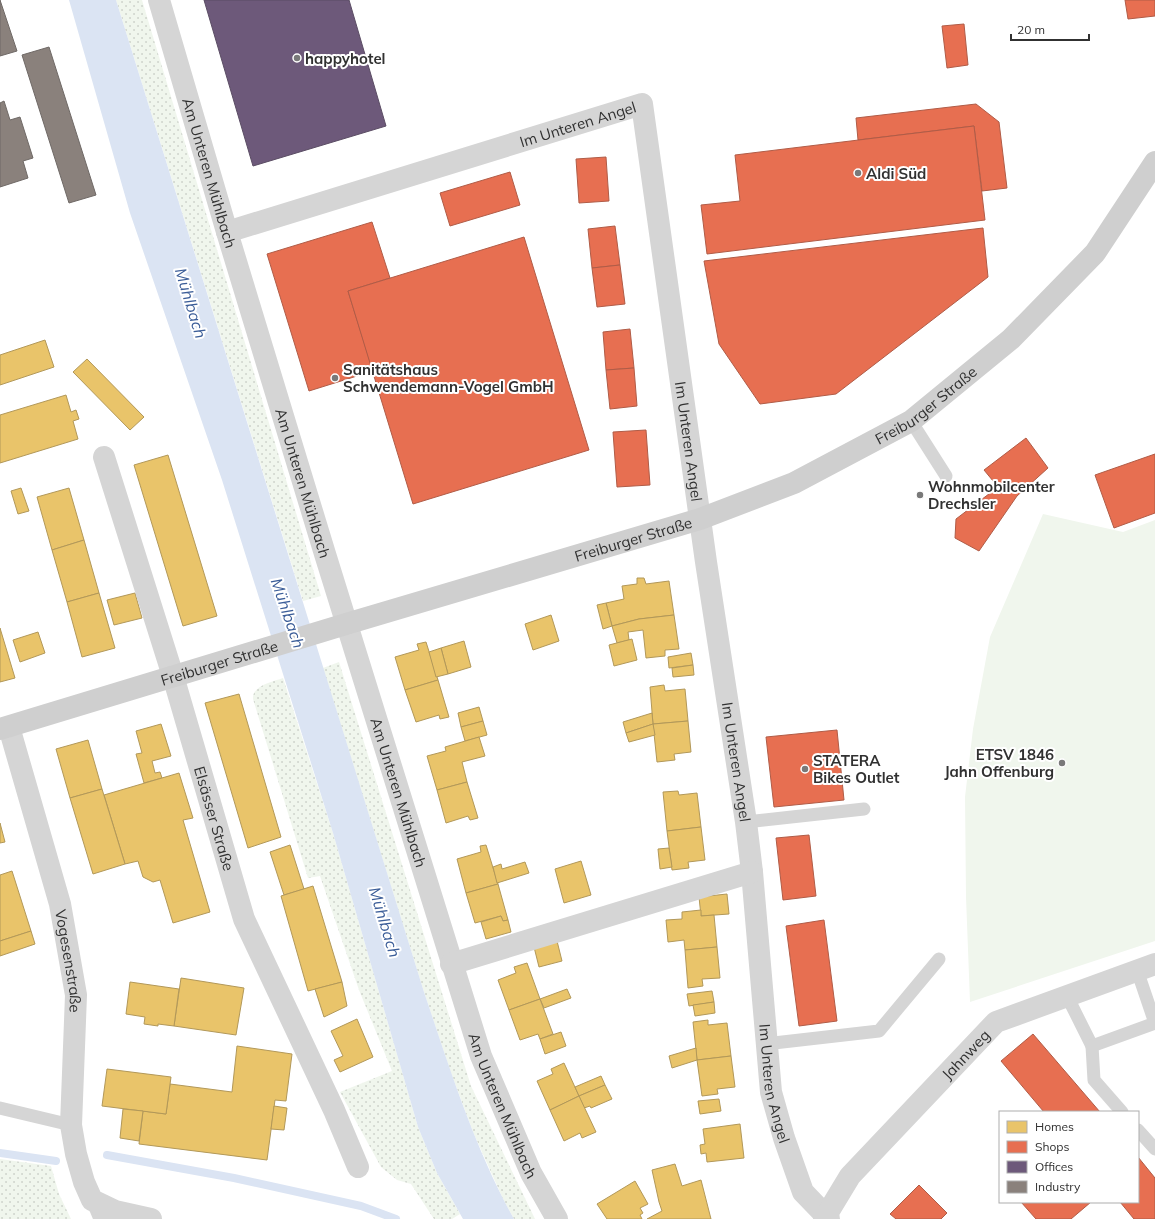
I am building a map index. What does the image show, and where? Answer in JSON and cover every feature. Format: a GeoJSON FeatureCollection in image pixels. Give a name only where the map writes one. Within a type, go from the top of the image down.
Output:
{"type":"FeatureCollection","features":[{"type":"Feature","properties":{"kind":"main road","name":"Freiburger Straße"},"geometry":{"type":"LineString","coordinates":[[4,728],[252,652],[700,519],[794,483],[911,421],[1011,339],[1095,253],[1155,162]]}},
{"type":"Feature","properties":{"kind":"street","name":"Am Unteren Mühlbach"},"geometry":{"type":"LineString","coordinates":[[159,0],[227,232],[346,624],[481,1056],[532,1173],[557,1219]]}},
{"type":"Feature","properties":{"kind":"street","name":"Im Unteren Angel"},"geometry":{"type":"LineString","coordinates":[[227,232],[642,104],[700,519],[746,822],[752,872],[771,1092],[784,1138],[803,1192],[827,1218]]}},
{"type":"Feature","properties":{"kind":"street","name":"Elsässer Straße"},"geometry":{"type":"LineString","coordinates":[[104,457],[173,676],[244,919],[334,1110],[358,1167]]}},
{"type":"Feature","properties":{"kind":"street","name":"Vogesenstraße"},"geometry":{"type":"LineString","coordinates":[[4,728],[60,904],[76,995],[71,1125],[76,1154],[82,1175],[96,1209],[115,1211],[151,1219]]}},
{"type":"Feature","properties":{"kind":"street"},"geometry":{"type":"LineString","coordinates":[[451,964],[752,872]]}},
{"type":"Feature","properties":{"kind":"street","name":"Jahnweg"},"geometry":{"type":"LineString","coordinates":[[827,1218],[850,1176],[996,1022],[1146,967]]}},
{"type":"Feature","properties":{"kind":"lane"},"geometry":{"type":"LineString","coordinates":[[911,421],[946,476]]}},
{"type":"Feature","properties":{"kind":"lane"},"geometry":{"type":"LineString","coordinates":[[746,822],[864,809]]}},
{"type":"Feature","properties":{"kind":"lane"},"geometry":{"type":"LineString","coordinates":[[766,1044],[879,1031],[939,959]]}},
{"type":"Feature","properties":{"kind":"lane"},"geometry":{"type":"LineString","coordinates":[[1092,1046],[1155,1023],[1146,967]]}},
{"type":"Feature","properties":{"kind":"lane"},"geometry":{"type":"LineString","coordinates":[[1068,996],[1092,1046],[1094,1080],[1121,1111]]}},
{"type":"Feature","properties":{"kind":"lane"},"geometry":{"type":"LineString","coordinates":[[0,1108],[71,1125]]}},
{"type":"Feature","properties":{"kind":"lane"},"geometry":{"type":"LineString","coordinates":[[1139,1131],[1155,1149]]}},
{"type":"Feature","properties":{"kind":"shaded area"},"geometry":{"type":"Polygon","coordinates":[[[116,0],[142,0],[321,596],[303,601],[116,0]]]}},
{"type":"Feature","properties":{"kind":"shaded area","name":"ETSV 1846 Jahn Offenburg"},"geometry":{"type":"Polygon","coordinates":[[[1043,514],[1123,532],[1155,520],[1155,941],[970,1002],[966,897],[965,797],[973,729],[990,637],[1043,514]]]}},
{"type":"Feature","properties":{"kind":"shaded area"},"geometry":{"type":"Polygon","coordinates":[[[339,662],[471,1086],[535,1219],[514,1219],[503,1199],[473,1132],[450,1070],[424,992],[323,668],[339,662]]]}},
{"type":"Feature","properties":{"kind":"shaded area"},"geometry":{"type":"Polygon","coordinates":[[[283,678],[333,833],[418,1127],[437,1173],[460,1214],[452,1219],[434,1219],[411,1184],[397,1180],[381,1167],[340,1092],[392,1071],[359,990],[320,876],[308,878],[253,699],[254,693],[260,687],[283,678]]]}},
{"type":"Feature","properties":{"kind":"shaded area"},"geometry":{"type":"Polygon","coordinates":[[[0,1159],[51,1166],[59,1194],[71,1219],[0,1219],[0,1159]]]}},
{"type":"Feature","properties":{"kind":"water","name":"Mühlbach"},"geometry":{"type":"Polygon","coordinates":[[[69,0],[116,0],[424,992],[453,1079],[475,1136],[514,1219],[463,1219],[437,1173],[418,1127],[333,833],[222,480],[130,213],[69,0]]]}},
{"type":"Feature","properties":{"kind":"building: Homes"},"geometry":{"type":"Polygon","coordinates":[[[45,340],[54,367],[0,385],[0,355],[45,340]]]}},
{"type":"Feature","properties":{"kind":"building: Homes"},"geometry":{"type":"Polygon","coordinates":[[[87,359],[144,417],[130,430],[73,372],[87,359]]]}},
{"type":"Feature","properties":{"kind":"building: Homes"},"geometry":{"type":"Polygon","coordinates":[[[66,395],[71,412],[76,410],[79,419],[73,421],[78,439],[0,463],[0,415],[66,395]]]}},
{"type":"Feature","properties":{"kind":"building: Homes"},"geometry":{"type":"Polygon","coordinates":[[[168,455],[217,616],[183,626],[134,465],[168,455]]]}},
{"type":"Feature","properties":{"kind":"building: Homes"},"geometry":{"type":"Polygon","coordinates":[[[21,488],[29,511],[18,514],[11,491],[21,488]]]}},
{"type":"Feature","properties":{"kind":"building: Homes"},"geometry":{"type":"Polygon","coordinates":[[[69,488],[84,540],[52,550],[37,497],[69,488]]]}},
{"type":"Feature","properties":{"kind":"building: Homes"},"geometry":{"type":"Polygon","coordinates":[[[84,540],[99,593],[67,602],[52,550],[84,540]]]}},
{"type":"Feature","properties":{"kind":"building: Homes"},"geometry":{"type":"Polygon","coordinates":[[[637,578],[644,578],[646,584],[669,581],[674,615],[639,619],[612,626],[606,603],[624,599],[622,586],[637,584],[637,578]]]}},
{"type":"Feature","properties":{"kind":"building: Homes"},"geometry":{"type":"Polygon","coordinates":[[[99,593],[115,648],[82,657],[67,602],[99,593]]]}},
{"type":"Feature","properties":{"kind":"building: Homes"},"geometry":{"type":"Polygon","coordinates":[[[135,593],[142,618],[114,625],[107,600],[135,593]]]}},
{"type":"Feature","properties":{"kind":"building: Homes"},"geometry":{"type":"Polygon","coordinates":[[[606,603],[612,626],[603,629],[597,605],[606,603]]]}},
{"type":"Feature","properties":{"kind":"building: Homes"},"geometry":{"type":"Polygon","coordinates":[[[551,615],[559,641],[533,650],[525,624],[551,615]]]}},
{"type":"Feature","properties":{"kind":"building: Homes"},"geometry":{"type":"Polygon","coordinates":[[[674,615],[679,649],[665,650],[665,656],[646,658],[643,630],[628,632],[629,640],[617,643],[612,626],[639,619],[674,615]]]}},
{"type":"Feature","properties":{"kind":"building: Homes"},"geometry":{"type":"Polygon","coordinates":[[[0,628],[15,678],[0,682],[0,628]]]}},
{"type":"Feature","properties":{"kind":"building: Homes"},"geometry":{"type":"Polygon","coordinates":[[[38,632],[45,653],[20,662],[13,640],[38,632]]]}},
{"type":"Feature","properties":{"kind":"building: Homes"},"geometry":{"type":"Polygon","coordinates":[[[632,639],[637,660],[614,666],[609,645],[632,639]]]}},
{"type":"Feature","properties":{"kind":"building: Homes"},"geometry":{"type":"Polygon","coordinates":[[[464,641],[471,667],[448,674],[441,648],[464,641]]]}},
{"type":"Feature","properties":{"kind":"building: Homes"},"geometry":{"type":"Polygon","coordinates":[[[426,642],[438,680],[405,690],[395,657],[419,650],[417,644],[426,642]]]}},
{"type":"Feature","properties":{"kind":"building: Homes"},"geometry":{"type":"Polygon","coordinates":[[[441,648],[448,674],[436,677],[429,652],[441,648]]]}},
{"type":"Feature","properties":{"kind":"building: Homes"},"geometry":{"type":"Polygon","coordinates":[[[691,653],[693,665],[669,668],[668,657],[691,653]]]}},
{"type":"Feature","properties":{"kind":"building: Homes"},"geometry":{"type":"Polygon","coordinates":[[[693,665],[694,675],[673,677],[672,668],[693,665]]]}},
{"type":"Feature","properties":{"kind":"building: Homes"},"geometry":{"type":"Polygon","coordinates":[[[438,680],[449,717],[440,719],[439,715],[416,722],[405,690],[438,680]]]}},
{"type":"Feature","properties":{"kind":"building: Homes"},"geometry":{"type":"Polygon","coordinates":[[[664,685],[665,691],[685,689],[688,721],[653,724],[650,687],[664,685]]]}},
{"type":"Feature","properties":{"kind":"building: Homes"},"geometry":{"type":"Polygon","coordinates":[[[239,694],[281,837],[248,848],[205,703],[239,694]]]}},
{"type":"Feature","properties":{"kind":"building: Homes"},"geometry":{"type":"Polygon","coordinates":[[[479,707],[483,721],[461,727],[458,713],[479,707]]]}},
{"type":"Feature","properties":{"kind":"building: Homes"},"geometry":{"type":"Polygon","coordinates":[[[652,713],[653,724],[626,733],[623,722],[652,713]]]}},
{"type":"Feature","properties":{"kind":"building: Homes"},"geometry":{"type":"Polygon","coordinates":[[[483,721],[487,735],[465,741],[461,727],[483,721]]]}},
{"type":"Feature","properties":{"kind":"building: Homes"},"geometry":{"type":"Polygon","coordinates":[[[688,721],[691,752],[674,754],[675,760],[657,762],[653,724],[688,721]]]}},
{"type":"Feature","properties":{"kind":"building: Homes"},"geometry":{"type":"Polygon","coordinates":[[[161,724],[171,756],[152,761],[155,773],[160,772],[162,778],[144,783],[136,754],[142,753],[136,731],[161,724]]]}},
{"type":"Feature","properties":{"kind":"building: Homes"},"geometry":{"type":"Polygon","coordinates":[[[653,724],[655,735],[629,742],[626,733],[653,724]]]}},
{"type":"Feature","properties":{"kind":"building: Homes"},"geometry":{"type":"Polygon","coordinates":[[[479,737],[485,756],[462,762],[467,782],[437,790],[427,756],[446,751],[445,747],[479,737]]]}},
{"type":"Feature","properties":{"kind":"building: Homes"},"geometry":{"type":"Polygon","coordinates":[[[88,740],[102,789],[70,798],[56,749],[88,740]]]}},
{"type":"Feature","properties":{"kind":"building: Homes"},"geometry":{"type":"Polygon","coordinates":[[[179,773],[193,818],[183,820],[210,912],[173,923],[160,880],[153,882],[143,877],[138,861],[125,864],[104,795],[179,773]]]}},
{"type":"Feature","properties":{"kind":"building: Homes"},"geometry":{"type":"Polygon","coordinates":[[[467,782],[478,818],[470,820],[468,816],[446,823],[437,790],[467,782]]]}},
{"type":"Feature","properties":{"kind":"building: Homes"},"geometry":{"type":"Polygon","coordinates":[[[102,789],[125,864],[93,874],[70,798],[102,789]]]}},
{"type":"Feature","properties":{"kind":"building: Homes"},"geometry":{"type":"Polygon","coordinates":[[[678,791],[679,795],[697,793],[701,827],[667,831],[663,792],[678,791]]]}},
{"type":"Feature","properties":{"kind":"building: Homes"},"geometry":{"type":"Polygon","coordinates":[[[0,823],[5,842],[0,843],[0,823]]]}},
{"type":"Feature","properties":{"kind":"building: Homes"},"geometry":{"type":"Polygon","coordinates":[[[701,827],[705,860],[688,862],[689,868],[672,870],[667,831],[701,827]]]}},
{"type":"Feature","properties":{"kind":"building: Homes"},"geometry":{"type":"Polygon","coordinates":[[[290,845],[304,889],[284,895],[270,852],[290,845]]]}},
{"type":"Feature","properties":{"kind":"building: Homes"},"geometry":{"type":"Polygon","coordinates":[[[486,845],[498,884],[466,893],[457,859],[481,852],[480,846],[486,845]]]}},
{"type":"Feature","properties":{"kind":"building: Homes"},"geometry":{"type":"Polygon","coordinates":[[[669,848],[672,867],[660,869],[658,849],[669,848]]]}},
{"type":"Feature","properties":{"kind":"building: Homes"},"geometry":{"type":"Polygon","coordinates":[[[581,861],[591,895],[564,903],[555,869],[581,861]]]}},
{"type":"Feature","properties":{"kind":"building: Homes"},"geometry":{"type":"Polygon","coordinates":[[[525,862],[529,873],[497,883],[493,867],[501,864],[502,869],[525,862]]]}},
{"type":"Feature","properties":{"kind":"building: Homes"},"geometry":{"type":"Polygon","coordinates":[[[12,871],[31,931],[0,941],[0,875],[12,871]]]}},
{"type":"Feature","properties":{"kind":"building: Homes"},"geometry":{"type":"Polygon","coordinates":[[[498,884],[508,920],[503,921],[501,916],[475,923],[466,893],[498,884]]]}},
{"type":"Feature","properties":{"kind":"building: Homes"},"geometry":{"type":"Polygon","coordinates":[[[313,886],[342,982],[308,991],[281,896],[313,886]]]}},
{"type":"Feature","properties":{"kind":"building: Homes"},"geometry":{"type":"Polygon","coordinates":[[[727,894],[729,914],[701,916],[699,897],[727,894]]]}},
{"type":"Feature","properties":{"kind":"building: Homes"},"geometry":{"type":"Polygon","coordinates":[[[701,910],[701,916],[714,915],[717,947],[685,950],[684,940],[668,942],[666,920],[682,919],[682,912],[701,910]]]}},
{"type":"Feature","properties":{"kind":"building: Homes"},"geometry":{"type":"Polygon","coordinates":[[[501,916],[503,921],[508,920],[511,932],[486,939],[481,922],[501,916]]]}},
{"type":"Feature","properties":{"kind":"building: Homes"},"geometry":{"type":"Polygon","coordinates":[[[31,931],[35,944],[0,956],[0,941],[31,931]]]}},
{"type":"Feature","properties":{"kind":"building: Homes"},"geometry":{"type":"Polygon","coordinates":[[[557,941],[562,961],[539,967],[534,947],[557,941]]]}},
{"type":"Feature","properties":{"kind":"building: Homes"},"geometry":{"type":"Polygon","coordinates":[[[717,947],[720,978],[702,979],[703,986],[688,988],[685,950],[717,947]]]}},
{"type":"Feature","properties":{"kind":"building: Homes"},"geometry":{"type":"Polygon","coordinates":[[[527,963],[540,999],[509,1010],[498,980],[516,973],[514,967],[527,963]]]}},
{"type":"Feature","properties":{"kind":"building: Homes"},"geometry":{"type":"Polygon","coordinates":[[[181,978],[244,988],[236,1035],[174,1026],[181,978]]]}},
{"type":"Feature","properties":{"kind":"building: Homes"},"geometry":{"type":"Polygon","coordinates":[[[130,982],[179,989],[174,1026],[144,1024],[145,1017],[126,1014],[130,982]]]}},
{"type":"Feature","properties":{"kind":"building: Homes"},"geometry":{"type":"Polygon","coordinates":[[[342,982],[347,1006],[324,1017],[315,989],[342,982]]]}},
{"type":"Feature","properties":{"kind":"building: Homes"},"geometry":{"type":"Polygon","coordinates":[[[567,989],[571,998],[544,1008],[540,999],[567,989]]]}},
{"type":"Feature","properties":{"kind":"building: Homes"},"geometry":{"type":"Polygon","coordinates":[[[712,991],[714,1002],[689,1006],[687,994],[712,991]]]}},
{"type":"Feature","properties":{"kind":"building: Homes"},"geometry":{"type":"Polygon","coordinates":[[[540,999],[553,1034],[540,1039],[538,1034],[520,1040],[509,1010],[540,999]]]}},
{"type":"Feature","properties":{"kind":"building: Homes"},"geometry":{"type":"Polygon","coordinates":[[[714,1002],[715,1013],[695,1016],[693,1005],[714,1002]]]}},
{"type":"Feature","properties":{"kind":"building: Homes"},"geometry":{"type":"Polygon","coordinates":[[[357,1019],[373,1057],[340,1072],[334,1060],[343,1056],[331,1031],[357,1019]]]}},
{"type":"Feature","properties":{"kind":"building: Homes"},"geometry":{"type":"Polygon","coordinates":[[[708,1020],[708,1025],[727,1023],[731,1056],[697,1060],[693,1022],[708,1020]]]}},
{"type":"Feature","properties":{"kind":"building: Homes"},"geometry":{"type":"Polygon","coordinates":[[[561,1032],[566,1046],[545,1054],[540,1039],[561,1032]]]}},
{"type":"Feature","properties":{"kind":"building: Homes"},"geometry":{"type":"Polygon","coordinates":[[[237,1046],[292,1054],[286,1101],[275,1100],[267,1160],[139,1144],[143,1111],[166,1114],[170,1084],[232,1092],[237,1046]]]}},
{"type":"Feature","properties":{"kind":"building: Homes"},"geometry":{"type":"Polygon","coordinates":[[[696,1048],[697,1060],[672,1068],[669,1056],[696,1048]]]}},
{"type":"Feature","properties":{"kind":"building: Homes"},"geometry":{"type":"Polygon","coordinates":[[[731,1056],[735,1087],[717,1089],[718,1094],[702,1096],[697,1060],[731,1056]]]}},
{"type":"Feature","properties":{"kind":"building: Homes"},"geometry":{"type":"Polygon","coordinates":[[[564,1063],[579,1096],[550,1110],[537,1081],[553,1074],[551,1069],[564,1063]]]}},
{"type":"Feature","properties":{"kind":"building: Homes"},"geometry":{"type":"Polygon","coordinates":[[[107,1069],[171,1077],[166,1114],[102,1106],[107,1069]]]}},
{"type":"Feature","properties":{"kind":"building: Homes"},"geometry":{"type":"Polygon","coordinates":[[[601,1076],[605,1085],[579,1096],[575,1087],[601,1076]]]}},
{"type":"Feature","properties":{"kind":"building: Homes"},"geometry":{"type":"Polygon","coordinates":[[[605,1085],[612,1099],[591,1108],[590,1106],[584,1108],[579,1096],[605,1085]]]}},
{"type":"Feature","properties":{"kind":"building: Homes"},"geometry":{"type":"Polygon","coordinates":[[[579,1096],[596,1132],[582,1138],[580,1133],[564,1141],[550,1110],[579,1096]]]}},
{"type":"Feature","properties":{"kind":"building: Homes"},"geometry":{"type":"Polygon","coordinates":[[[719,1099],[721,1111],[700,1114],[698,1101],[719,1099]]]}},
{"type":"Feature","properties":{"kind":"building: Homes"},"geometry":{"type":"Polygon","coordinates":[[[274,1106],[287,1108],[284,1130],[271,1129],[274,1106]]]}},
{"type":"Feature","properties":{"kind":"building: Homes"},"geometry":{"type":"Polygon","coordinates":[[[123,1109],[143,1111],[139,1141],[120,1138],[123,1109]]]}},
{"type":"Feature","properties":{"kind":"building: Homes"},"geometry":{"type":"Polygon","coordinates":[[[740,1124],[744,1158],[707,1162],[706,1153],[701,1154],[700,1145],[705,1144],[703,1129],[740,1124]]]}},
{"type":"Feature","properties":{"kind":"building: Homes"},"geometry":{"type":"Polygon","coordinates":[[[675,1164],[682,1186],[701,1180],[711,1219],[647,1219],[662,1211],[652,1170],[675,1164]]]}},
{"type":"Feature","properties":{"kind":"building: Homes"},"geometry":{"type":"Polygon","coordinates":[[[635,1181],[648,1204],[640,1208],[643,1213],[640,1215],[642,1219],[607,1219],[597,1204],[635,1181]]]}},
{"type":"Feature","properties":{"kind":"building: Shops"},"geometry":{"type":"Polygon","coordinates":[[[1125,0],[1155,0],[1155,16],[1128,19],[1125,0]]]}},
{"type":"Feature","properties":{"kind":"building: Shops"},"geometry":{"type":"Polygon","coordinates":[[[964,24],[968,65],[947,68],[942,26],[964,24]]]}},
{"type":"Feature","properties":{"kind":"building: Shops"},"geometry":{"type":"Polygon","coordinates":[[[976,104],[999,122],[1007,188],[982,191],[974,126],[858,140],[856,118],[976,104]]]}},
{"type":"Feature","properties":{"kind":"building: Shops","name":"Aldi Süd"},"geometry":{"type":"Polygon","coordinates":[[[974,126],[985,220],[707,254],[701,205],[740,201],[735,155],[974,126]]]}},
{"type":"Feature","properties":{"kind":"building: Shops"},"geometry":{"type":"Polygon","coordinates":[[[606,157],[609,201],[579,203],[576,159],[606,157]]]}},
{"type":"Feature","properties":{"kind":"building: Shops"},"geometry":{"type":"Polygon","coordinates":[[[510,172],[520,205],[450,226],[440,193],[510,172]]]}},
{"type":"Feature","properties":{"kind":"building: Shops"},"geometry":{"type":"Polygon","coordinates":[[[372,222],[390,278],[348,291],[373,371],[309,391],[267,254],[372,222]]]}},
{"type":"Feature","properties":{"kind":"building: Shops"},"geometry":{"type":"Polygon","coordinates":[[[615,226],[620,265],[592,268],[588,229],[615,226]]]}},
{"type":"Feature","properties":{"kind":"building: Shops"},"geometry":{"type":"Polygon","coordinates":[[[983,228],[988,277],[836,394],[760,404],[719,344],[704,261],[983,228]]]}},
{"type":"Feature","properties":{"kind":"building: Shops"},"geometry":{"type":"Polygon","coordinates":[[[524,237],[589,450],[413,504],[348,291],[524,237]]]}},
{"type":"Feature","properties":{"kind":"building: Shops"},"geometry":{"type":"Polygon","coordinates":[[[620,265],[625,304],[597,307],[592,268],[620,265]]]}},
{"type":"Feature","properties":{"kind":"building: Shops"},"geometry":{"type":"Polygon","coordinates":[[[630,329],[634,368],[606,370],[603,332],[630,329]]]}},
{"type":"Feature","properties":{"kind":"building: Shops"},"geometry":{"type":"Polygon","coordinates":[[[634,368],[637,406],[610,409],[606,370],[634,368]]]}},
{"type":"Feature","properties":{"kind":"building: Shops"},"geometry":{"type":"Polygon","coordinates":[[[646,430],[650,485],[617,487],[613,432],[646,430]]]}},
{"type":"Feature","properties":{"kind":"building: Shops"},"geometry":{"type":"Polygon","coordinates":[[[1026,438],[1048,468],[1017,496],[979,551],[955,538],[956,519],[998,487],[984,470],[1026,438]]]}},
{"type":"Feature","properties":{"kind":"building: Shops"},"geometry":{"type":"Polygon","coordinates":[[[1155,454],[1155,513],[1114,528],[1095,475],[1155,454]]]}},
{"type":"Feature","properties":{"kind":"building: Shops","name":"STATERA Bikes Outlet"},"geometry":{"type":"Polygon","coordinates":[[[837,730],[844,800],[774,807],[766,737],[837,730]]]}},
{"type":"Feature","properties":{"kind":"building: Shops"},"geometry":{"type":"Polygon","coordinates":[[[809,835],[816,896],[783,900],[776,838],[809,835]]]}},
{"type":"Feature","properties":{"kind":"building: Shops"},"geometry":{"type":"Polygon","coordinates":[[[824,920],[837,1021],[799,1026],[786,926],[824,920]]]}},
{"type":"Feature","properties":{"kind":"building: Shops"},"geometry":{"type":"Polygon","coordinates":[[[1033,1034],[1099,1111],[1043,1111],[1001,1061],[1033,1034]]]}},
{"type":"Feature","properties":{"kind":"building: Shops"},"geometry":{"type":"Polygon","coordinates":[[[1139,1158],[1155,1178],[1155,1219],[1134,1219],[1121,1203],[1139,1203],[1139,1158]]]}},
{"type":"Feature","properties":{"kind":"building: Shops"},"geometry":{"type":"Polygon","coordinates":[[[919,1185],[947,1213],[941,1219],[896,1219],[890,1214],[919,1185]]]}},
{"type":"Feature","properties":{"kind":"building: Shops"},"geometry":{"type":"Polygon","coordinates":[[[1022,1203],[1090,1203],[1071,1219],[1036,1219],[1022,1203]]]}},
{"type":"Feature","properties":{"kind":"building: Offices"},"geometry":{"type":"Polygon","coordinates":[[[204,0],[349,0],[386,126],[253,166],[204,0]]]}},
{"type":"Feature","properties":{"kind":"building: Industry"},"geometry":{"type":"Polygon","coordinates":[[[0,0],[17,51],[0,56],[0,0]]]}},
{"type":"Feature","properties":{"kind":"building: Industry"},"geometry":{"type":"Polygon","coordinates":[[[49,47],[96,195],[69,203],[22,55],[49,47]]]}},
{"type":"Feature","properties":{"kind":"building: Industry"},"geometry":{"type":"Polygon","coordinates":[[[4,101],[10,120],[20,117],[33,158],[23,161],[28,178],[0,187],[0,103],[4,101]]]}},
{"type":"Feature","properties":{"kind":"waterway"},"geometry":{"type":"LineString","coordinates":[[0,1153],[56,1161]]}},
{"type":"Feature","properties":{"kind":"waterway"},"geometry":{"type":"LineString","coordinates":[[107,1155],[234,1178],[361,1206],[396,1219]]}},
{"type":"Feature","properties":{"kind":"place","name":"happyhotel"},"geometry":{"type":"Point","coordinates":[297,58]}},
{"type":"Feature","properties":{"kind":"place","name":"Aldi Süd"},"geometry":{"type":"Point","coordinates":[858,173]}},
{"type":"Feature","properties":{"kind":"place","name":"Sanitätshaus Schwendemann-Vogel GmbH"},"geometry":{"type":"Point","coordinates":[335,378]}},
{"type":"Feature","properties":{"kind":"place","name":"Wohnmobilcenter Drechsler"},"geometry":{"type":"Point","coordinates":[920,495]}},
{"type":"Feature","properties":{"kind":"place","name":"ETSV 1846 Jahn Offenburg"},"geometry":{"type":"Point","coordinates":[1062,763]}},
{"type":"Feature","properties":{"kind":"place","name":"STATERA Bikes Outlet"},"geometry":{"type":"Point","coordinates":[805,769]}}]}
